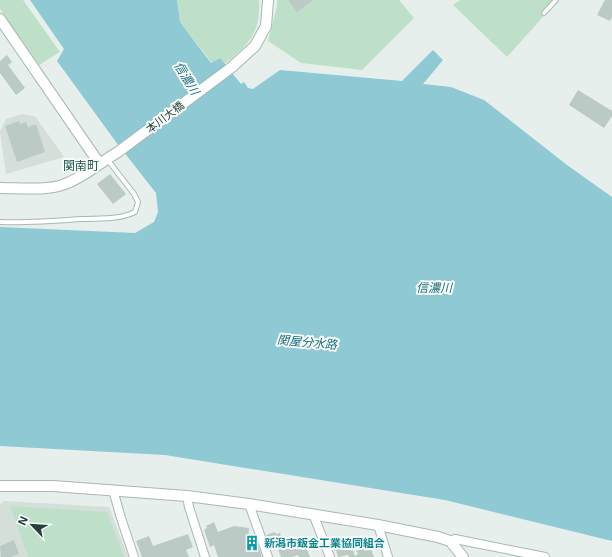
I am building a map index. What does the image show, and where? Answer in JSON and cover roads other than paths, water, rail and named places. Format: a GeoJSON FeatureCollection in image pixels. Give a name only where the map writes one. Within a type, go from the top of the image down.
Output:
{"type":"FeatureCollection","features":[{"type":"Feature","properties":{"kind":"street","name":"本川大橋"},"geometry":{"type":"LineString","coordinates":[[0,188],[43,188],[64,185],[85,174],[118,152],[232,67],[255,46],[261,37],[267,22],[268,0]]}},
{"type":"Feature","properties":{"kind":"street"},"geometry":{"type":"LineString","coordinates":[[0,19],[103,161]]}},
{"type":"Feature","properties":{"kind":"street"},"geometry":{"type":"LineString","coordinates":[[0,486],[53,486],[113,490],[187,496],[249,504],[378,525],[438,537],[450,542],[463,557]]}},
{"type":"Feature","properties":{"kind":"street"},"geometry":{"type":"LineString","coordinates":[[113,490],[134,557]]}},
{"type":"Feature","properties":{"kind":"street"},"geometry":{"type":"LineString","coordinates":[[187,496],[205,557]]}},
{"type":"Feature","properties":{"kind":"street"},"geometry":{"type":"LineString","coordinates":[[249,504],[268,557]]}},
{"type":"Feature","properties":{"kind":"street"},"geometry":{"type":"LineString","coordinates":[[313,514],[330,557]]}},
{"type":"Feature","properties":{"kind":"street"},"geometry":{"type":"LineString","coordinates":[[378,525],[388,557]]}},
{"type":"Feature","properties":{"kind":"street"},"geometry":{"type":"LineString","coordinates":[[450,542],[455,539],[545,557]]}},
{"type":"Feature","properties":{"kind":"lane"},"geometry":{"type":"LineString","coordinates":[[544,13],[556,0]]}},
{"type":"Feature","properties":{"kind":"lane"},"geometry":{"type":"LineString","coordinates":[[0,222],[20,223],[111,218],[126,216],[135,212],[138,202],[134,194],[103,161]]}},
{"type":"Feature","properties":{"kind":"water","name":"信濃川"},"geometry":{"type":"Polygon","coordinates":[[[30,0],[177,0],[180,22],[211,63],[220,58],[241,84],[244,82],[248,88],[253,89],[280,70],[402,81],[433,50],[443,60],[423,84],[451,87],[484,100],[567,165],[612,197],[612,541],[445,500],[165,455],[0,446],[0,227],[135,233],[154,222],[158,212],[156,193],[116,142],[57,61],[64,49],[30,0]]]}},
{"type":"Feature","properties":{"kind":"place","name":"新潟市鈑金工業協同組合"},"geometry":{"type":"Point","coordinates":[252,543]}},
{"type":"Feature","properties":{"kind":"district","name":"関南町"},"geometry":{"type":"Point","coordinates":[81,165]}},
{"type":"Feature","properties":{"kind":"water label","name":"関屋分水路"},"geometry":{"type":"Point","coordinates":[307,342]}}]}
